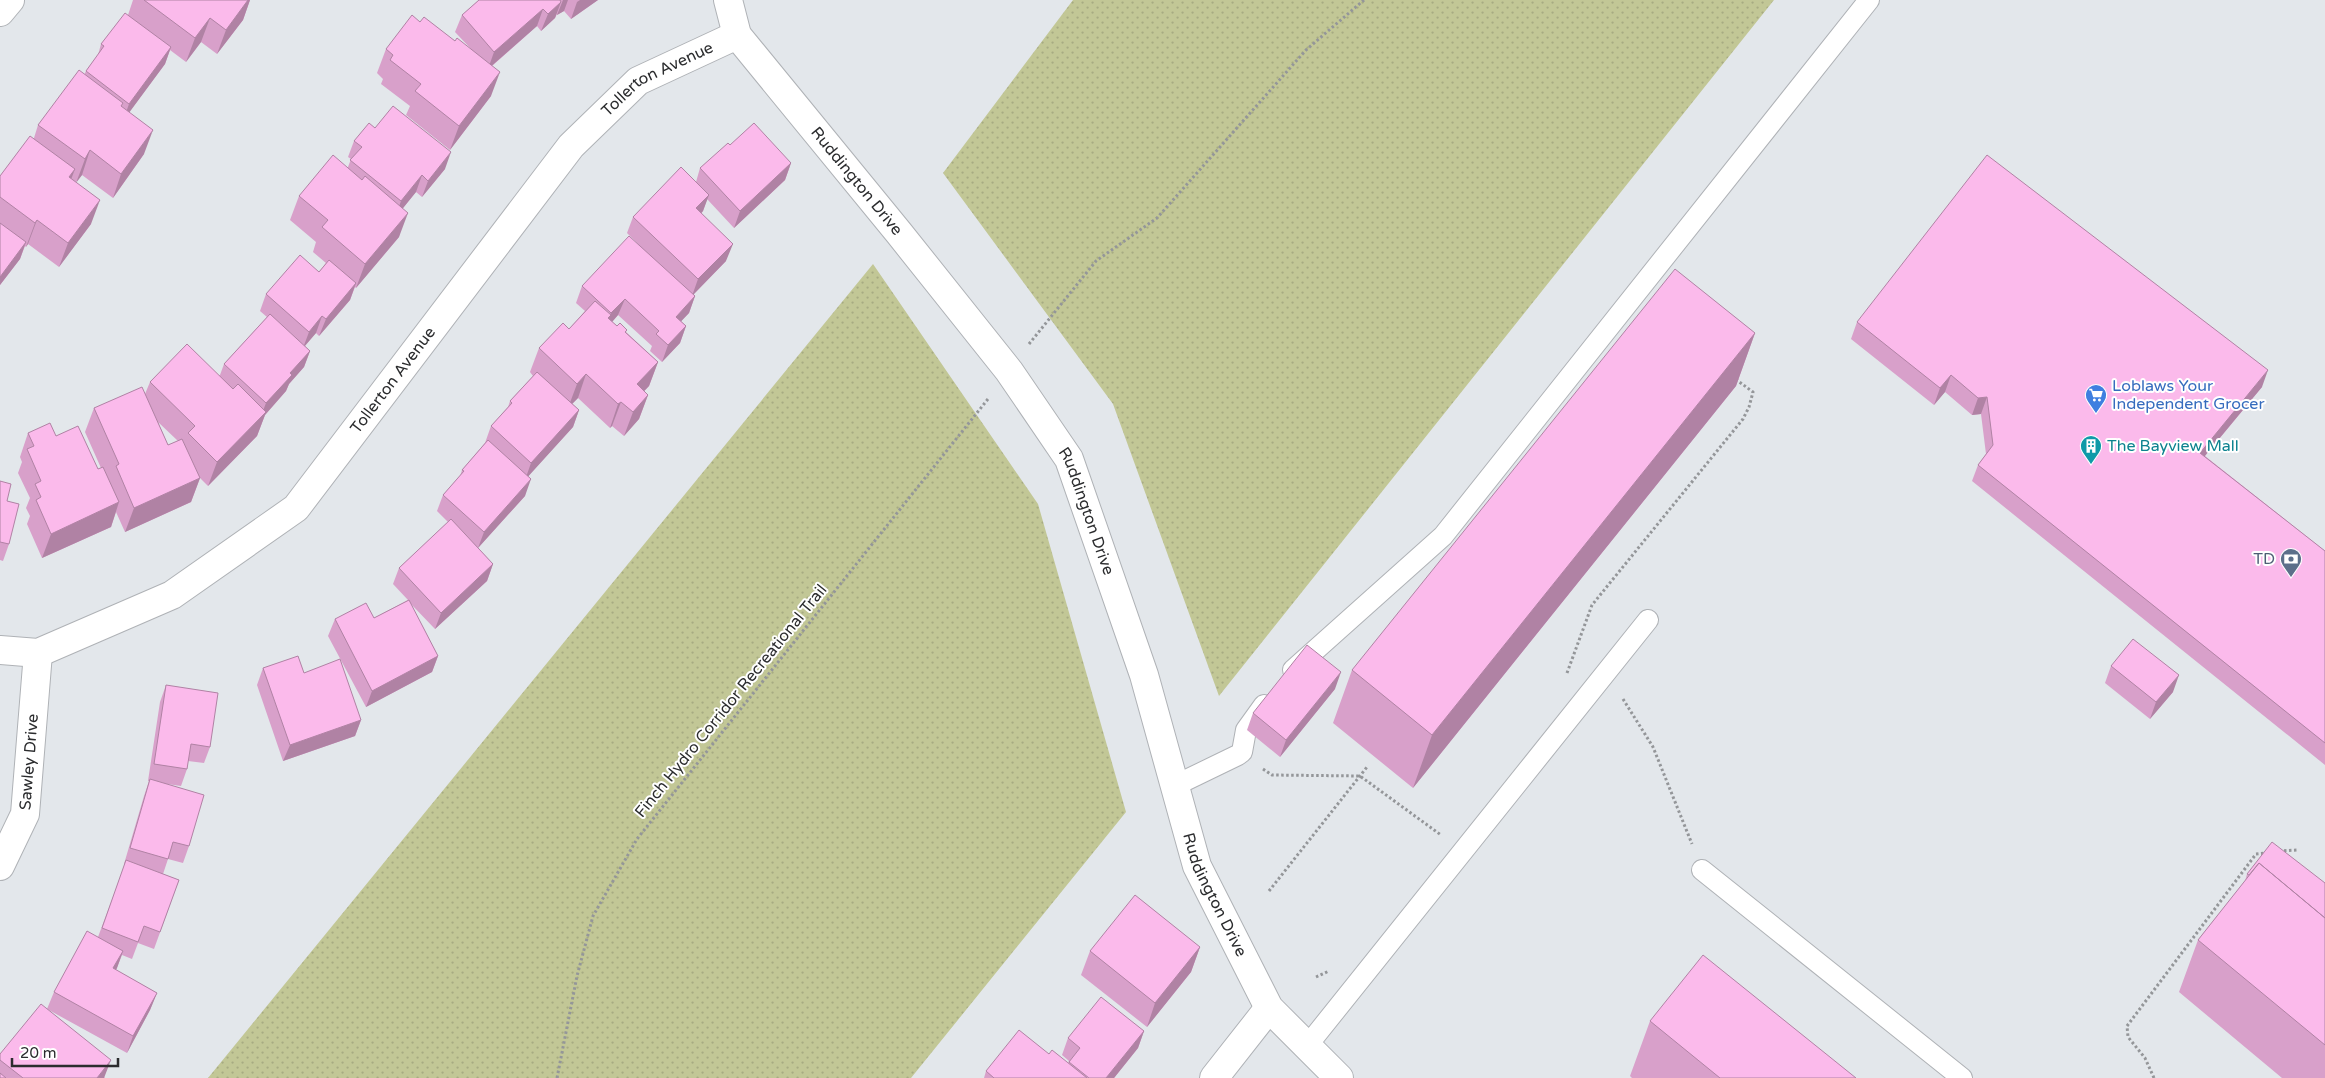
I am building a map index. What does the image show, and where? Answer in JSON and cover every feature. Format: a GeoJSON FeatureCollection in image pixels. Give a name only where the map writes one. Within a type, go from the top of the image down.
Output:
{"type":"FeatureCollection","features":[{"type":"Feature","properties":{"kind":"street"},"geometry":{"type":"LineString","coordinates":[[0,12],[10,0]]}},
{"type":"Feature","properties":{"kind":"street","name":"Ruddington Drive"},"geometry":{"type":"LineString","coordinates":[[728,0],[737,35],[905,240],[1009,371],[1069,459],[1144,675],[1197,866],[1269,1008],[1339,1078]]}},
{"type":"Feature","properties":{"kind":"street","name":"Tollerton Avenue"},"geometry":{"type":"LineString","coordinates":[[0,650],[38,653],[172,595],[296,508],[571,146],[638,81],[737,35]]}},
{"type":"Feature","properties":{"kind":"street","name":"Sawley Drive"},"geometry":{"type":"LineString","coordinates":[[0,866],[25,814],[38,653]]}},
{"type":"Feature","properties":{"kind":"street"},"geometry":{"type":"LineString","coordinates":[[1214,1078],[1269,1008]]}},
{"type":"Feature","properties":{"kind":"lane"},"geometry":{"type":"LineString","coordinates":[[1174,786],[1240,754],[1246,730],[1277,688],[1307,658],[1443,536],[1870,0]]}},
{"type":"Feature","properties":{"kind":"lane"},"geometry":{"type":"LineString","coordinates":[[1307,1046],[1648,620]]}},
{"type":"Feature","properties":{"kind":"lane"},"geometry":{"type":"LineString","coordinates":[[1702,870],[1962,1078]]}},
{"type":"Feature","properties":{"kind":"path"},"geometry":{"type":"LineString","coordinates":[[1026,348],[1096,261],[1157,218],[1306,50],[1364,0]]}},
{"type":"Feature","properties":{"kind":"path"},"geometry":{"type":"LineString","coordinates":[[1564,679],[1592,605],[1743,419],[1753,392],[1730,375]]}},
{"type":"Feature","properties":{"kind":"path","name":"Finch Hydro Corridor Recreational Trail"},"geometry":{"type":"LineString","coordinates":[[557,1078],[577,976],[593,916],[637,839],[992,394]]}},
{"type":"Feature","properties":{"kind":"path"},"geometry":{"type":"LineString","coordinates":[[1620,694],[1653,747],[1678,804],[1702,870]]}},
{"type":"Feature","properties":{"kind":"path"},"geometry":{"type":"LineString","coordinates":[[1240,754],[1272,775],[1360,776],[1443,837]]}},
{"type":"Feature","properties":{"kind":"path"},"geometry":{"type":"LineString","coordinates":[[1268,892],[1367,767]]}},
{"type":"Feature","properties":{"kind":"path"},"geometry":{"type":"LineString","coordinates":[[2154,1078],[2145,1058],[2128,1036],[2127,1026],[2256,854],[2297,850]]}},
{"type":"Feature","properties":{"kind":"path"},"geometry":{"type":"LineString","coordinates":[[1316,977],[1333,970]]}},
{"type":"Feature","properties":{"kind":"green space"},"geometry":{"type":"Polygon","coordinates":[[[1073,0],[1774,0],[1219,696],[1113,404],[943,173],[1073,0]]]}},
{"type":"Feature","properties":{"kind":"green space"},"geometry":{"type":"Polygon","coordinates":[[[873,264],[1038,504],[1126,812],[911,1078],[208,1078],[873,264]]]}},
{"type":"Feature","properties":{"kind":"building"},"geometry":{"type":"Polygon","coordinates":[[[144,0],[248,0],[226,30],[210,18],[195,38],[144,0]]]}},
{"type":"Feature","properties":{"kind":"building"},"geometry":{"type":"Polygon","coordinates":[[[479,0],[560,0],[561,2],[548,14],[543,9],[494,52],[462,15],[479,0]]]}},
{"type":"Feature","properties":{"kind":"building"},"geometry":{"type":"Polygon","coordinates":[[[125,13],[171,47],[129,104],[86,71],[104,46],[101,44],[125,13]]]}},
{"type":"Feature","properties":{"kind":"building"},"geometry":{"type":"Polygon","coordinates":[[[412,15],[420,22],[424,17],[455,41],[457,38],[500,72],[459,126],[415,91],[421,84],[390,60],[393,55],[386,49],[412,15]]]}},
{"type":"Feature","properties":{"kind":"building"},"geometry":{"type":"Polygon","coordinates":[[[79,70],[123,103],[121,106],[153,130],[121,174],[90,150],[85,159],[38,125],[79,70]]]}},
{"type":"Feature","properties":{"kind":"building"},"geometry":{"type":"Polygon","coordinates":[[[393,106],[451,152],[428,181],[422,175],[401,201],[350,160],[362,147],[354,141],[369,123],[375,128],[393,106]]]}},
{"type":"Feature","properties":{"kind":"building"},"geometry":{"type":"Polygon","coordinates":[[[754,123],[791,163],[740,211],[700,168],[728,143],[730,145],[754,123]]]}},
{"type":"Feature","properties":{"kind":"building"},"geometry":{"type":"Polygon","coordinates":[[[30,136],[75,169],[69,177],[100,200],[68,243],[37,220],[35,223],[0,197],[0,176],[30,136]]]}},
{"type":"Feature","properties":{"kind":"building"},"geometry":{"type":"Polygon","coordinates":[[[333,155],[362,180],[365,176],[408,213],[365,264],[322,227],[328,220],[299,196],[333,155]]]}},
{"type":"Feature","properties":{"kind":"building","name":"The Bayview Mall"},"geometry":{"type":"Polygon","coordinates":[[[1987,155],[2268,370],[2200,453],[2325,551],[2325,743],[1978,465],[1993,445],[1987,397],[1978,398],[1951,375],[1940,388],[1857,322],[1987,155]]]}},
{"type":"Feature","properties":{"kind":"building"},"geometry":{"type":"Polygon","coordinates":[[[681,167],[709,195],[696,208],[733,244],[698,279],[633,217],[681,167]]]}},
{"type":"Feature","properties":{"kind":"building"},"geometry":{"type":"Polygon","coordinates":[[[0,223],[26,242],[0,277],[0,223]]]}},
{"type":"Feature","properties":{"kind":"building"},"geometry":{"type":"Polygon","coordinates":[[[629,236],[695,296],[676,317],[686,326],[668,345],[656,334],[659,331],[625,299],[611,313],[582,286],[629,236]]]}},
{"type":"Feature","properties":{"kind":"building"},"geometry":{"type":"Polygon","coordinates":[[[300,255],[319,272],[329,260],[356,283],[326,319],[322,316],[309,332],[266,294],[300,255]]]}},
{"type":"Feature","properties":{"kind":"building"},"geometry":{"type":"Polygon","coordinates":[[[1675,269],[1755,333],[1432,735],[1352,670],[1675,269]]]}},
{"type":"Feature","properties":{"kind":"building"},"geometry":{"type":"Polygon","coordinates":[[[595,301],[611,315],[608,318],[617,326],[620,323],[627,330],[625,332],[658,362],[637,384],[648,395],[633,412],[621,402],[618,404],[586,374],[577,384],[539,348],[563,323],[569,329],[595,301]]]}},
{"type":"Feature","properties":{"kind":"building"},"geometry":{"type":"Polygon","coordinates":[[[270,314],[310,351],[290,373],[292,375],[266,403],[224,364],[270,314]]]}},
{"type":"Feature","properties":{"kind":"building"},"geometry":{"type":"Polygon","coordinates":[[[187,344],[233,389],[238,384],[266,412],[217,462],[188,433],[195,426],[150,382],[187,344]]]}},
{"type":"Feature","properties":{"kind":"building"},"geometry":{"type":"Polygon","coordinates":[[[537,372],[579,410],[531,463],[491,426],[512,403],[510,401],[537,372]]]}},
{"type":"Feature","properties":{"kind":"building"},"geometry":{"type":"Polygon","coordinates":[[[142,387],[168,445],[182,439],[200,478],[134,508],[116,466],[119,464],[94,408],[142,387]]]}},
{"type":"Feature","properties":{"kind":"building"},"geometry":{"type":"Polygon","coordinates":[[[50,423],[56,436],[78,426],[98,469],[103,467],[119,502],[51,534],[36,500],[41,497],[35,484],[41,481],[27,449],[34,446],[28,433],[50,423]]]}},
{"type":"Feature","properties":{"kind":"building"},"geometry":{"type":"Polygon","coordinates":[[[488,440],[531,479],[484,532],[443,495],[488,440]]]}},
{"type":"Feature","properties":{"kind":"building"},"geometry":{"type":"Polygon","coordinates":[[[0,481],[11,484],[7,501],[19,504],[9,544],[0,542],[0,481]]]}},
{"type":"Feature","properties":{"kind":"building"},"geometry":{"type":"Polygon","coordinates":[[[451,519],[493,564],[441,613],[399,568],[451,519]]]}},
{"type":"Feature","properties":{"kind":"building"},"geometry":{"type":"Polygon","coordinates":[[[409,600],[438,656],[372,691],[335,619],[366,603],[374,618],[409,600]]]}},
{"type":"Feature","properties":{"kind":"building"},"geometry":{"type":"Polygon","coordinates":[[[2133,639],[2179,675],[2156,702],[2111,666],[2133,639]]]}},
{"type":"Feature","properties":{"kind":"building"},"geometry":{"type":"Polygon","coordinates":[[[1307,645],[1341,672],[1286,740],[1253,713],[1307,645]]]}},
{"type":"Feature","properties":{"kind":"building"},"geometry":{"type":"Polygon","coordinates":[[[298,656],[304,673],[340,659],[361,720],[290,745],[263,668],[298,656]]]}},
{"type":"Feature","properties":{"kind":"building"},"geometry":{"type":"Polygon","coordinates":[[[166,685],[218,693],[210,747],[191,744],[187,769],[154,764],[166,685]]]}},
{"type":"Feature","properties":{"kind":"building"},"geometry":{"type":"Polygon","coordinates":[[[150,779],[204,795],[189,846],[173,842],[168,859],[130,848],[150,779]]]}},
{"type":"Feature","properties":{"kind":"building"},"geometry":{"type":"Polygon","coordinates":[[[2272,842],[2325,883],[2325,918],[2259,863],[2249,875],[2247,874],[2272,842]]]}},
{"type":"Feature","properties":{"kind":"building"},"geometry":{"type":"Polygon","coordinates":[[[126,860],[179,880],[160,932],[144,926],[138,942],[102,928],[126,860]]]}},
{"type":"Feature","properties":{"kind":"building"},"geometry":{"type":"Polygon","coordinates":[[[2259,863],[2325,918],[2325,1045],[2198,940],[2259,863]]]}},
{"type":"Feature","properties":{"kind":"building"},"geometry":{"type":"Polygon","coordinates":[[[1135,895],[1200,947],[1155,1003],[1090,951],[1135,895]]]}},
{"type":"Feature","properties":{"kind":"building"},"geometry":{"type":"Polygon","coordinates":[[[87,931],[123,951],[113,968],[157,993],[133,1036],[54,992],[87,931]]]}},
{"type":"Feature","properties":{"kind":"building"},"geometry":{"type":"Polygon","coordinates":[[[1703,955],[1856,1078],[1720,1078],[1650,1021],[1703,955]]]}},
{"type":"Feature","properties":{"kind":"building"},"geometry":{"type":"Polygon","coordinates":[[[1101,997],[1144,1031],[1106,1078],[1089,1078],[1069,1062],[1080,1048],[1068,1038],[1101,997]]]}},
{"type":"Feature","properties":{"kind":"building"},"geometry":{"type":"Polygon","coordinates":[[[41,1004],[111,1060],[97,1078],[23,1078],[0,1060],[0,1054],[41,1004]]]}},
{"type":"Feature","properties":{"kind":"building"},"geometry":{"type":"Polygon","coordinates":[[[1019,1030],[1049,1054],[1052,1050],[1087,1078],[994,1078],[986,1071],[1019,1030]]]}},
{"type":"Feature","properties":{"kind":"place","name":"Loblaws Your Independent Grocer"},"geometry":{"type":"Point","coordinates":[2096,414]}},
{"type":"Feature","properties":{"kind":"place","name":"The Bayview Mall"},"geometry":{"type":"Point","coordinates":[2091,465]}},
{"type":"Feature","properties":{"kind":"place","name":"TD"},"geometry":{"type":"Point","coordinates":[2291,578]}}]}
